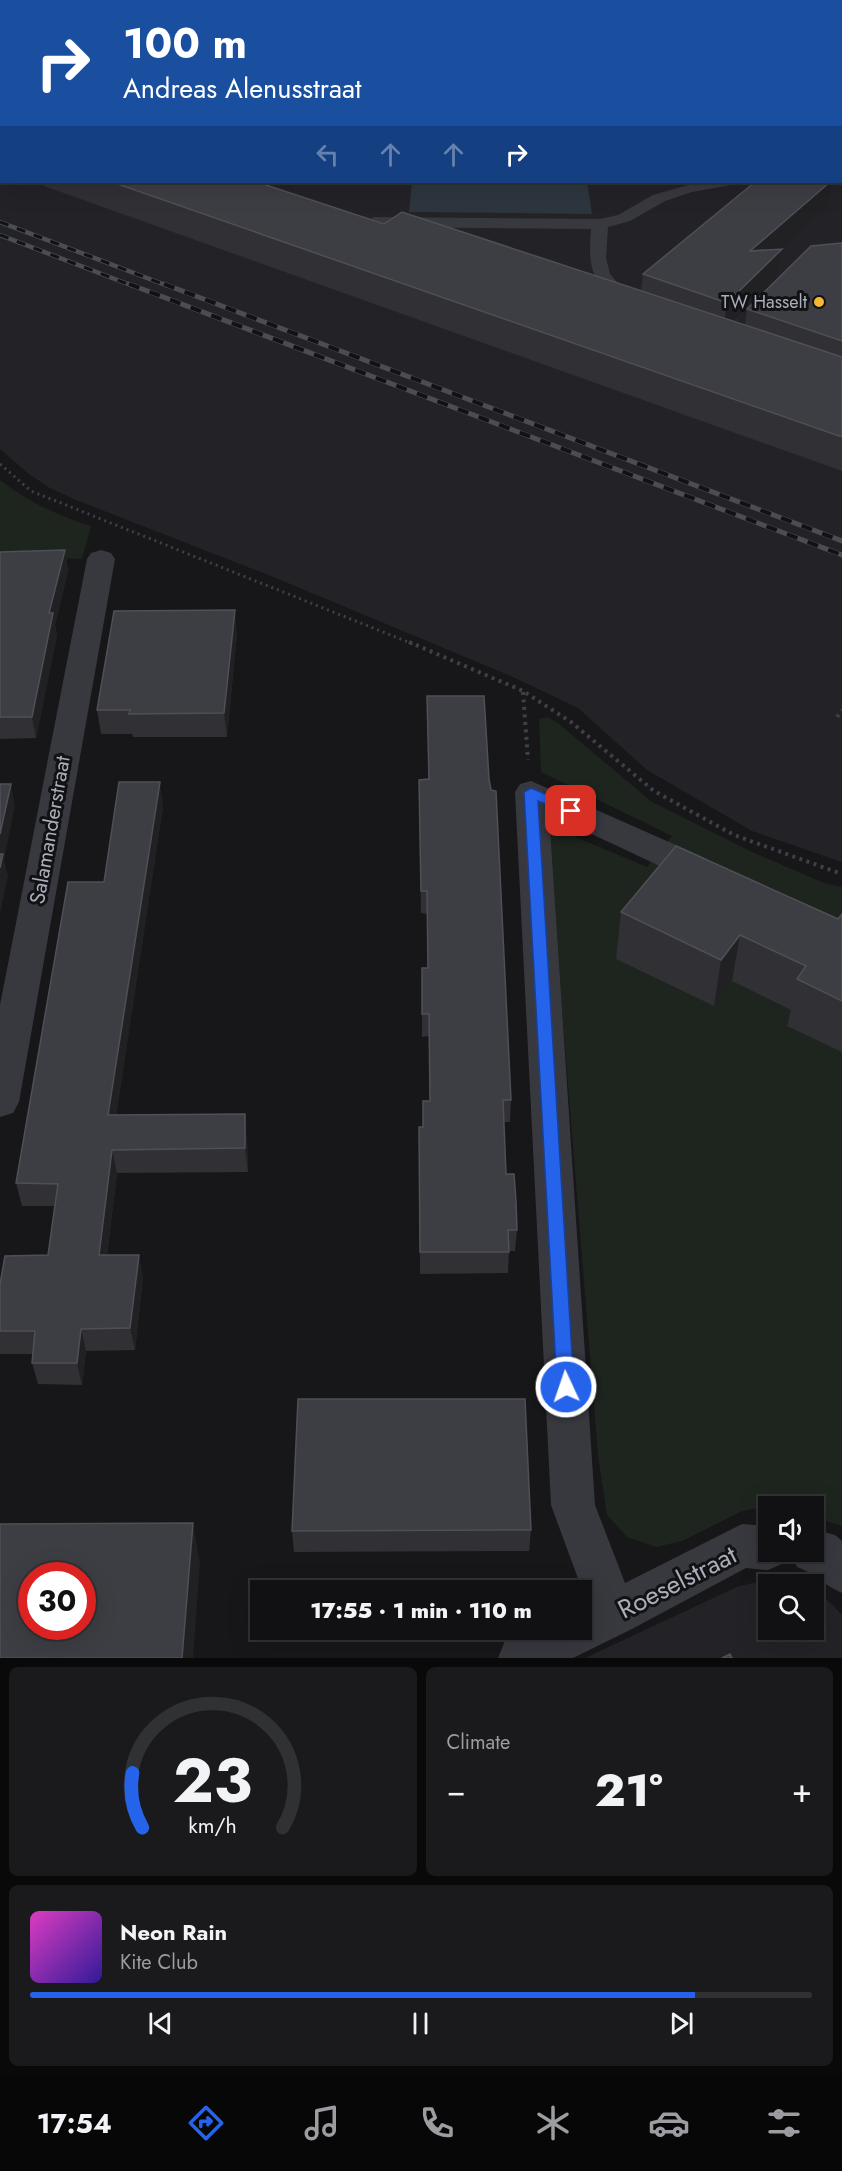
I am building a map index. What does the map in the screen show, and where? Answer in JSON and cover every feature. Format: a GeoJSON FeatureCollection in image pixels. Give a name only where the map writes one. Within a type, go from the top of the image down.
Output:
{"type":"FeatureCollection","features":[{"type":"Feature","properties":{"kind":"street","name":"Salamanderstraat"},"geometry":{"type":"LineString","coordinates":[[0,1102],[101,559]]}},
{"type":"Feature","properties":{"kind":"street"},"geometry":{"type":"LineString","coordinates":[[614,1614],[573,1505],[531,792],[702,871]]}},
{"type":"Feature","properties":{"kind":"street","name":"Roeselstraat"},"geometry":{"type":"LineString","coordinates":[[522,1658],[614,1614],[742,1546],[758,1547]]}},
{"type":"Feature","properties":{"kind":"street"},"geometry":{"type":"LineString","coordinates":[[824,1555],[842,1571]]}},
{"type":"Feature","properties":{"kind":"lane"},"geometry":{"type":"LineString","coordinates":[[429,241],[374,222],[600,224],[624,218],[659,198],[689,188],[719,183]]}},
{"type":"Feature","properties":{"kind":"lane"},"geometry":{"type":"LineString","coordinates":[[594,297],[638,313],[607,285],[598,269],[600,224]]}},
{"type":"Feature","properties":{"kind":"path"},"geometry":{"type":"LineString","coordinates":[[0,464],[31,491],[419,646],[523,692],[571,722],[654,791],[734,835],[842,874]]}},
{"type":"Feature","properties":{"kind":"path"},"geometry":{"type":"LineString","coordinates":[[523,692],[531,792]]}},
{"type":"Feature","properties":{"kind":"path"},"geometry":{"type":"LineString","coordinates":[[837,717],[842,710]]}},
{"type":"Feature","properties":{"kind":"shaded area"},"geometry":{"type":"Polygon","coordinates":[[[0,183],[842,183],[842,862],[752,831],[647,770],[578,708],[513,677],[271,576],[76,500],[48,487],[0,449],[0,183]]]}},
{"type":"Feature","properties":{"kind":"shaded area"},"geometry":{"type":"Polygon","coordinates":[[[412,183],[587,183],[592,214],[409,212],[412,183]]]}},
{"type":"Feature","properties":{"kind":"shaded area"},"geometry":{"type":"Polygon","coordinates":[[[0,480],[43,507],[91,526],[82,559],[0,557],[0,480]]]}},
{"type":"Feature","properties":{"kind":"shaded area"},"geometry":{"type":"Polygon","coordinates":[[[547,717],[558,723],[652,802],[750,851],[824,883],[842,887],[842,1526],[824,1520],[824,1496],[758,1496],[758,1508],[742,1511],[682,1541],[656,1547],[627,1537],[607,1515],[598,1455],[547,825],[647,867],[672,836],[541,772],[539,719],[547,717]]]}},
{"type":"Feature","properties":{"kind":"shaded area"},"geometry":{"type":"Polygon","coordinates":[[[758,1582],[758,1640],[824,1640],[824,1596],[842,1615],[842,1658],[585,1658],[739,1586],[758,1582]]]}},
{"type":"Feature","properties":{"kind":"building"},"geometry":{"type":"Polygon","coordinates":[[[115,183],[260,183],[384,224],[402,212],[842,357],[842,437],[115,183]]]}},
{"type":"Feature","properties":{"kind":"building"},"geometry":{"type":"Polygon","coordinates":[[[754,183],[829,183],[750,251],[782,249],[727,303],[643,274],[754,183]]]}},
{"type":"Feature","properties":{"kind":"building"},"geometry":{"type":"Polygon","coordinates":[[[842,243],[842,341],[747,309],[811,246],[842,243]]]}},
{"type":"Feature","properties":{"kind":"building"},"geometry":{"type":"Polygon","coordinates":[[[65,550],[49,613],[53,613],[32,717],[0,717],[0,552],[65,550]]]}},
{"type":"Feature","properties":{"kind":"building"},"geometry":{"type":"Polygon","coordinates":[[[235,610],[224,713],[129,714],[130,710],[97,710],[114,611],[235,610]]]}},
{"type":"Feature","properties":{"kind":"building"},"geometry":{"type":"Polygon","coordinates":[[[427,696],[484,696],[489,779],[491,790],[496,791],[511,1100],[503,1100],[506,1174],[514,1174],[516,1201],[517,1230],[508,1230],[509,1252],[420,1252],[419,1127],[423,1127],[423,1101],[430,1101],[429,1014],[422,1014],[422,968],[428,968],[427,891],[421,891],[419,780],[429,779],[427,696]]]}},
{"type":"Feature","properties":{"kind":"building"},"geometry":{"type":"Polygon","coordinates":[[[119,782],[160,782],[108,1115],[245,1114],[245,1148],[112,1150],[99,1255],[139,1255],[130,1328],[81,1329],[77,1363],[32,1363],[35,1331],[0,1331],[0,1284],[5,1256],[48,1255],[58,1184],[16,1183],[68,882],[104,882],[119,782]]]}},
{"type":"Feature","properties":{"kind":"building"},"geometry":{"type":"Polygon","coordinates":[[[0,784],[11,784],[0,834],[0,784]]]}},
{"type":"Feature","properties":{"kind":"building"},"geometry":{"type":"Polygon","coordinates":[[[676,846],[838,919],[842,914],[842,1001],[797,979],[806,966],[740,935],[721,960],[621,912],[676,846]]]}},
{"type":"Feature","properties":{"kind":"building"},"geometry":{"type":"Polygon","coordinates":[[[298,1399],[525,1399],[531,1530],[292,1531],[298,1399]]]}},
{"type":"Feature","properties":{"kind":"building"},"geometry":{"type":"Polygon","coordinates":[[[193,1523],[182,1658],[0,1658],[0,1524],[193,1523]]]}},
{"type":"Feature","properties":{"kind":"railway"},"geometry":{"type":"LineString","coordinates":[[0,222],[168,286]]}},
{"type":"Feature","properties":{"kind":"railway"},"geometry":{"type":"LineString","coordinates":[[0,235],[133,286]]}},
{"type":"Feature","properties":{"kind":"railway"},"geometry":{"type":"LineString","coordinates":[[129,284],[842,555]]}},
{"type":"Feature","properties":{"kind":"railway"},"geometry":{"type":"LineString","coordinates":[[164,284],[842,541]]}},
{"type":"Feature","properties":{"kind":"place","name":"TW Hasselt"},"geometry":{"type":"Point","coordinates":[819,302]}},
{"type":"Feature","properties":{"kind":"route"},"geometry":{"type":"LineString","coordinates":[[566,1387],[531,792],[571,811]]}}]}
